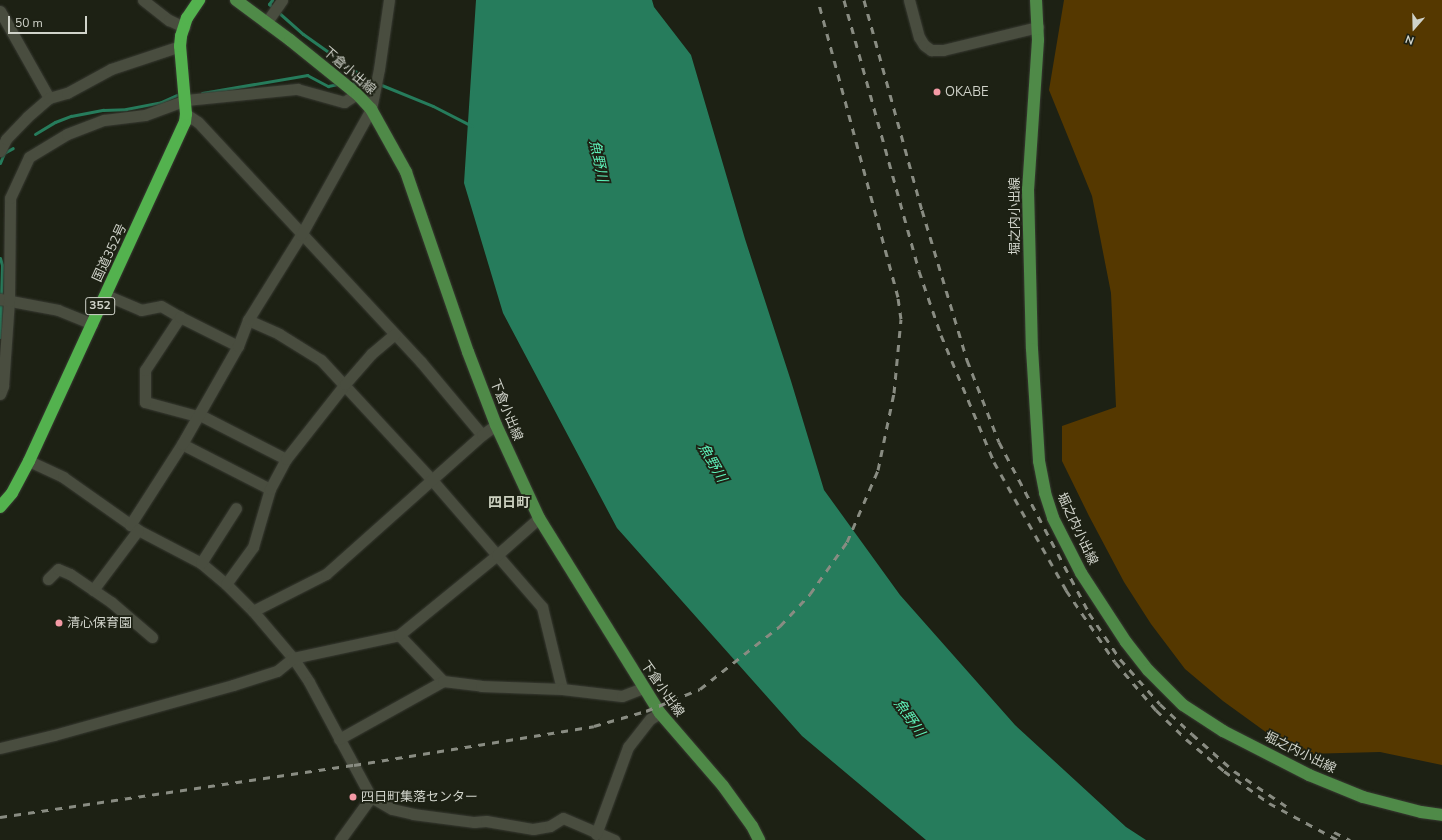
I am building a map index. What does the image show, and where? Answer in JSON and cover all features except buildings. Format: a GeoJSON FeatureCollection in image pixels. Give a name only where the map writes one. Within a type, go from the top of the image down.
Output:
{"type":"FeatureCollection","features":[{"type":"Feature","properties":{"kind":"highway","name":"国道352号"},"geometry":{"type":"LineString","coordinates":[[0,507],[12,493],[29,461],[165,168],[186,114],[186,100],[180,46],[184,27],[192,9],[199,0]]}},
{"type":"Feature","properties":{"kind":"main road","name":"下倉小出線"},"geometry":{"type":"LineString","coordinates":[[236,0],[274,11],[371,109],[406,172],[468,352],[496,425],[539,518],[643,688],[660,713],[723,786],[752,826],[759,840]]}},
{"type":"Feature","properties":{"kind":"main road","name":"堀之内小出線"},"geometry":{"type":"LineString","coordinates":[[1036,0],[1038,27],[1028,213],[1034,416],[1038,461],[1045,493],[1053,518],[1081,573],[1126,642],[1148,670],[1170,693],[1201,719],[1310,775],[1363,797],[1421,812],[1442,815]]}},
{"type":"Feature","properties":{"kind":"street"},"geometry":{"type":"LineString","coordinates":[[143,0],[169,20],[184,27]]}},
{"type":"Feature","properties":{"kind":"street"},"geometry":{"type":"LineString","coordinates":[[93,590],[134,528],[238,346],[248,320],[301,235],[371,109],[379,69],[389,0]]}},
{"type":"Feature","properties":{"kind":"street"},"geometry":{"type":"LineString","coordinates":[[909,0],[919,37],[924,45],[931,50],[942,50],[1038,27]]}},
{"type":"Feature","properties":{"kind":"street"},"geometry":{"type":"LineString","coordinates":[[0,10],[49,98]]}},
{"type":"Feature","properties":{"kind":"street"},"geometry":{"type":"LineString","coordinates":[[0,152],[6,139],[27,117],[49,98],[67,93],[111,69],[180,46]]}},
{"type":"Feature","properties":{"kind":"street"},"geometry":{"type":"LineString","coordinates":[[0,394],[3,386],[5,300],[10,198],[29,157],[67,134],[104,120],[145,115],[186,100],[297,89],[344,102],[357,94]]}},
{"type":"Feature","properties":{"kind":"street"},"geometry":{"type":"LineString","coordinates":[[186,114],[198,122],[301,235],[421,362],[482,435]]}},
{"type":"Feature","properties":{"kind":"street"},"geometry":{"type":"LineString","coordinates":[[106,295],[141,310],[161,306],[238,346]]}},
{"type":"Feature","properties":{"kind":"street"},"geometry":{"type":"LineString","coordinates":[[5,300],[58,310],[92,324]]}},
{"type":"Feature","properties":{"kind":"street"},"geometry":{"type":"LineString","coordinates":[[180,317],[145,370],[145,402],[198,415],[286,459]]}},
{"type":"Feature","properties":{"kind":"street"},"geometry":{"type":"LineString","coordinates":[[248,320],[279,334],[321,360],[432,480],[542,607],[562,689]]}},
{"type":"Feature","properties":{"kind":"street"},"geometry":{"type":"LineString","coordinates":[[226,584],[253,547],[270,489],[286,459],[344,384],[371,354],[395,334]]}},
{"type":"Feature","properties":{"kind":"street"},"geometry":{"type":"LineString","coordinates":[[253,611],[326,574],[482,435],[496,425]]}},
{"type":"Feature","properties":{"kind":"street"},"geometry":{"type":"LineString","coordinates":[[182,444],[270,489]]}},
{"type":"Feature","properties":{"kind":"street"},"geometry":{"type":"LineString","coordinates":[[29,461],[63,477],[134,528],[201,563],[226,584],[253,611],[293,658],[309,682],[371,797],[392,809],[413,814],[467,821],[486,821],[533,829],[550,826],[563,818],[596,834],[614,840]]}},
{"type":"Feature","properties":{"kind":"street"},"geometry":{"type":"LineString","coordinates":[[201,563],[236,508]]}},
{"type":"Feature","properties":{"kind":"street"},"geometry":{"type":"LineString","coordinates":[[0,748],[54,735],[233,685],[277,671],[293,658],[399,636],[497,555],[539,518]]}},
{"type":"Feature","properties":{"kind":"street"},"geometry":{"type":"LineString","coordinates":[[48,579],[58,569],[70,574],[111,602],[152,637]]}},
{"type":"Feature","properties":{"kind":"street"},"geometry":{"type":"LineString","coordinates":[[399,636],[443,681]]}},
{"type":"Feature","properties":{"kind":"street"},"geometry":{"type":"LineString","coordinates":[[339,739],[443,681],[481,686],[562,689],[622,696],[643,688]]}},
{"type":"Feature","properties":{"kind":"street"},"geometry":{"type":"LineString","coordinates":[[596,834],[628,747],[650,719],[660,713]]}},
{"type":"Feature","properties":{"kind":"street"},"geometry":{"type":"LineString","coordinates":[[340,840],[371,797]]}},
{"type":"Feature","properties":{"kind":"shaded area"},"geometry":{"type":"Polygon","coordinates":[[[1064,0],[1442,0],[1442,765],[1380,752],[1304,754],[1281,743],[1223,701],[1185,669],[1151,624],[1124,582],[1089,516],[1062,461],[1062,426],[1116,407],[1111,293],[1092,196],[1049,90],[1064,0]]]}},
{"type":"Feature","properties":{"kind":"water","name":"魚野川"},"geometry":{"type":"Polygon","coordinates":[[[476,0],[652,0],[654,7],[691,55],[745,239],[791,381],[824,490],[900,595],[1015,725],[1126,827],[1146,840],[926,840],[802,736],[617,528],[503,313],[464,183],[476,0]]]}},
{"type":"Feature","properties":{"kind":"waterway"},"geometry":{"type":"LineString","coordinates":[[272,0],[269,4],[303,34],[368,80],[374,82]]}},
{"type":"Feature","properties":{"kind":"waterway"},"geometry":{"type":"LineString","coordinates":[[202,93],[307,75],[328,86],[338,84]]}},
{"type":"Feature","properties":{"kind":"waterway"},"geometry":{"type":"LineString","coordinates":[[350,83],[368,80]]}},
{"type":"Feature","properties":{"kind":"waterway"},"geometry":{"type":"LineString","coordinates":[[379,84],[433,106],[472,126]]}},
{"type":"Feature","properties":{"kind":"waterway"},"geometry":{"type":"LineString","coordinates":[[35,134],[55,122],[71,116],[103,110],[126,109],[161,102],[177,95]]}},
{"type":"Feature","properties":{"kind":"waterway"},"geometry":{"type":"LineString","coordinates":[[0,163],[4,153],[13,148]]}},
{"type":"Feature","properties":{"kind":"waterway"},"geometry":{"type":"LineString","coordinates":[[0,258],[2,265],[0,337]]}},
{"type":"Feature","properties":{"kind":"railway"},"geometry":{"type":"LineString","coordinates":[[0,817],[354,765],[594,726],[646,711],[700,689],[780,626],[810,594],[847,542],[878,470],[894,393],[901,319],[898,297],[818,0]]}},
{"type":"Feature","properties":{"kind":"railway"},"geometry":{"type":"LineString","coordinates":[[844,0],[919,271],[941,335],[994,462],[1066,590],[1115,662],[1156,710],[1186,739],[1224,771],[1269,803],[1338,840]]}},
{"type":"Feature","properties":{"kind":"railway"},"geometry":{"type":"LineString","coordinates":[[864,0],[922,210],[967,360],[999,442],[1089,613],[1120,659],[1160,704],[1192,734],[1234,771],[1286,806]]}},
{"type":"Feature","properties":{"kind":"railway"},"geometry":{"type":"LineString","coordinates":[[1334,832],[1350,840]]}},
{"type":"Feature","properties":{"kind":"place","name":"OKABE"},"geometry":{"type":"Point","coordinates":[937,92]}},
{"type":"Feature","properties":{"kind":"place","name":"清心保育園"},"geometry":{"type":"Point","coordinates":[59,623]}},
{"type":"Feature","properties":{"kind":"place","name":"四日町集落センター"},"geometry":{"type":"Point","coordinates":[353,797]}},
{"type":"Feature","properties":{"kind":"district","name":"四日町"},"geometry":{"type":"Point","coordinates":[509,503]}}]}
